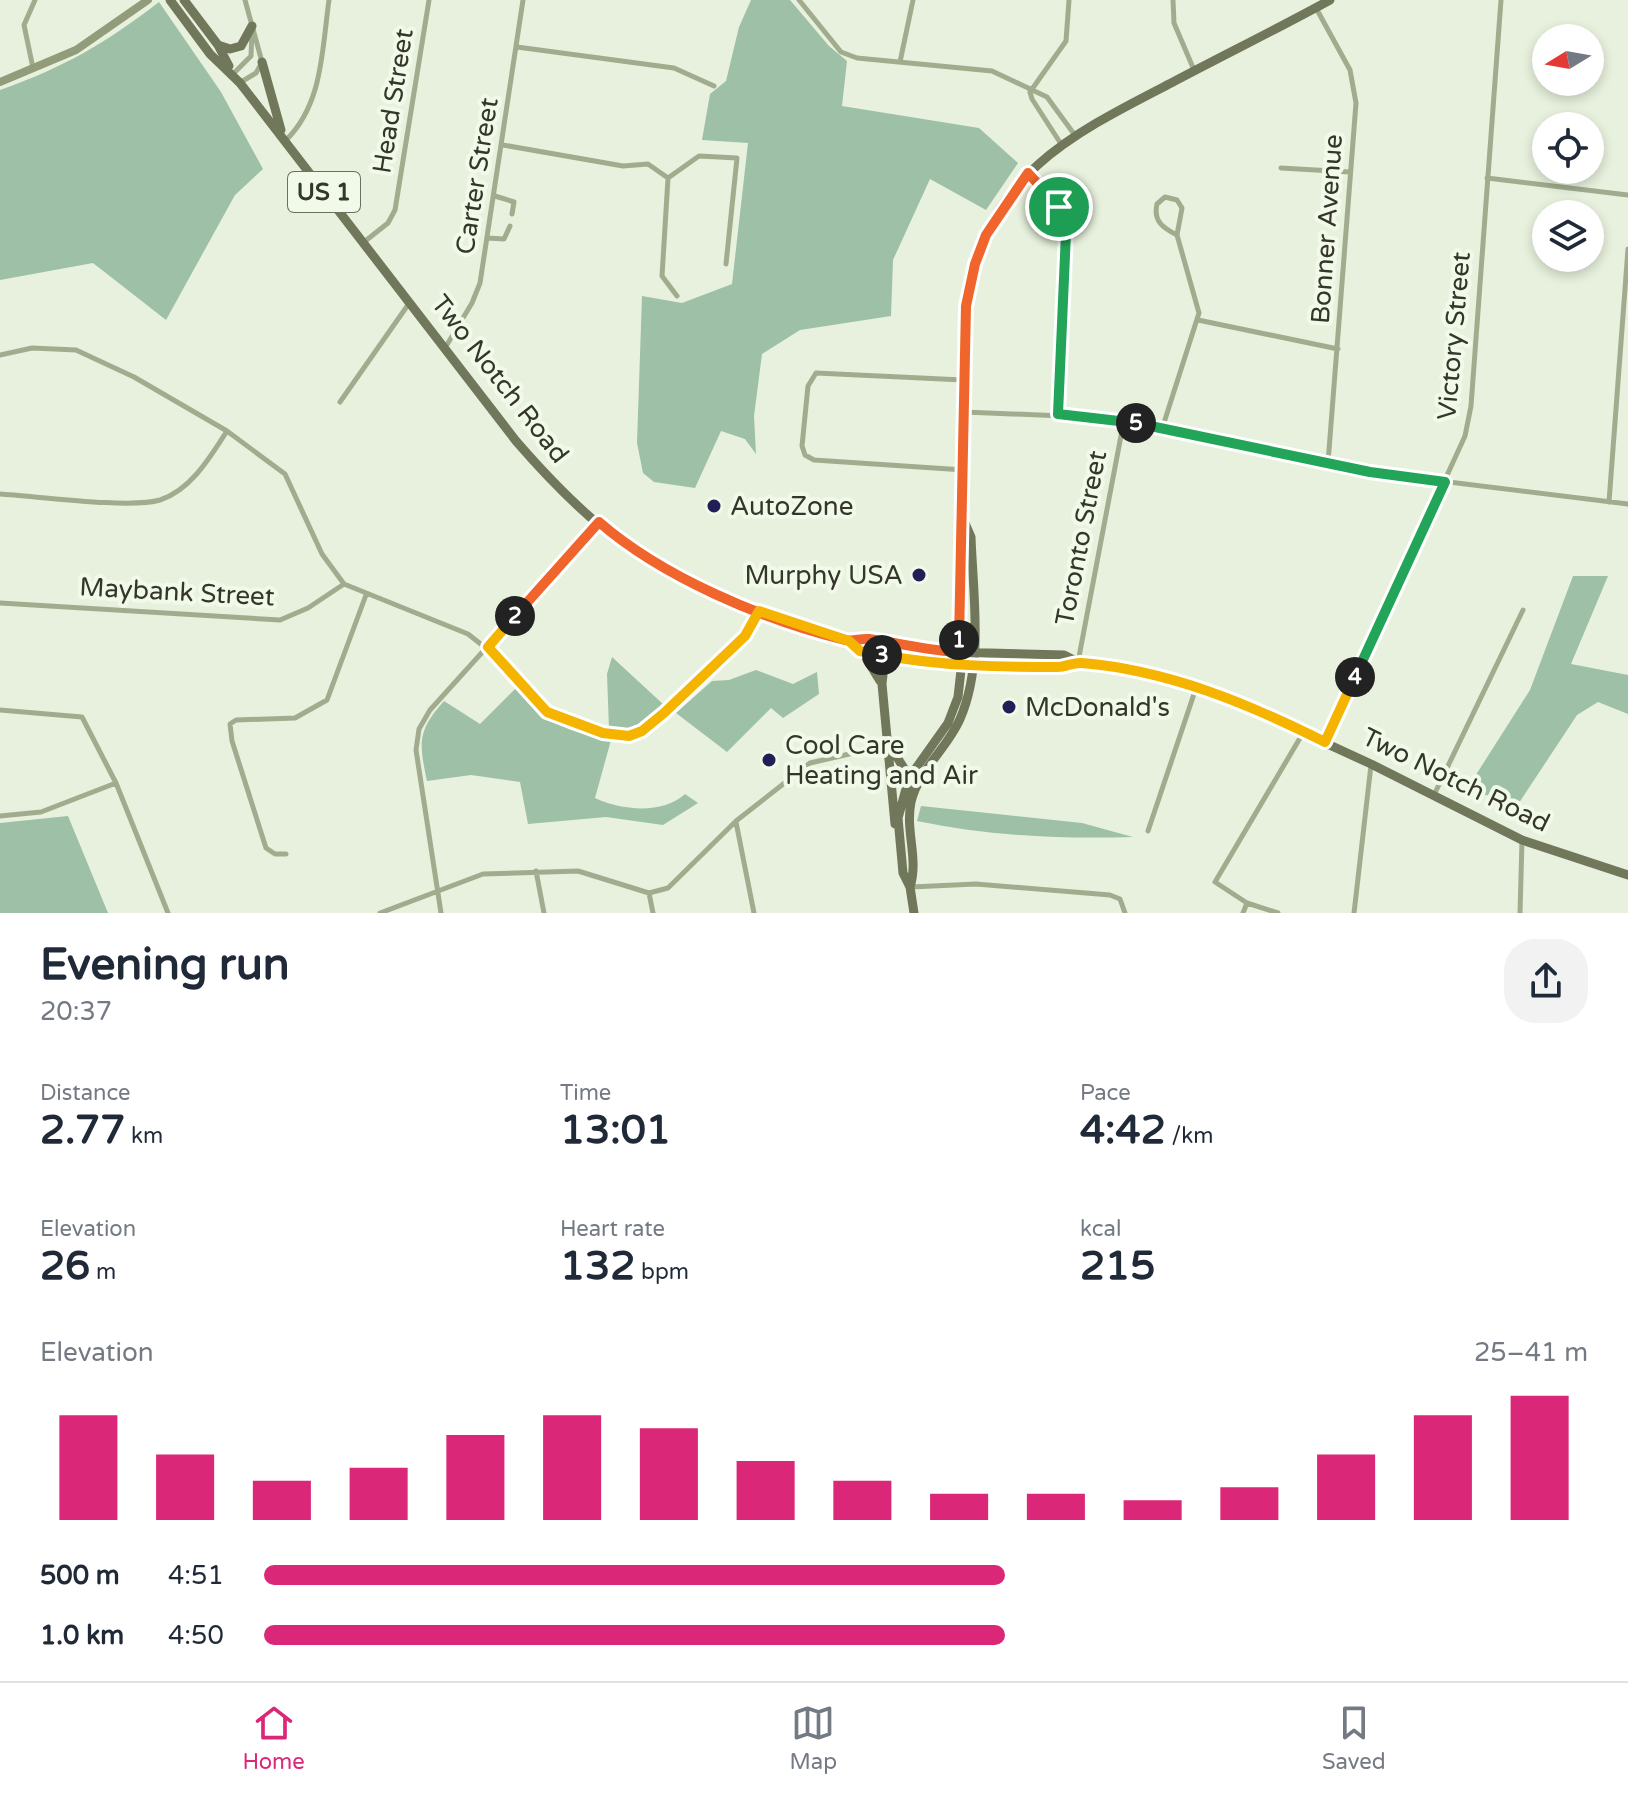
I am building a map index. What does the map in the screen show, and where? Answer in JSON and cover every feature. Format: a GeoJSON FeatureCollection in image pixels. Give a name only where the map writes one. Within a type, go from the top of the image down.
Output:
{"type":"FeatureCollection","features":[{"type":"Feature","properties":{"kind":"main road","name":"Two Notch Road"},"geometry":{"type":"LineString","coordinates":[[170,0],[210,54],[236,78]]}},
{"type":"Feature","properties":{"kind":"main road","name":"Two Notch Road"},"geometry":{"type":"LineString","coordinates":[[184,0],[218,45],[236,78],[540,469],[627,547],[759,611],[849,641],[873,665],[882,684]]}},
{"type":"Feature","properties":{"kind":"main road"},"geometry":{"type":"LineString","coordinates":[[910,887],[915,873],[910,816],[913,782],[951,716],[961,667],[955,652],[959,538],[964,521],[964,322],[975,264],[993,222],[1028,173],[1074,134],[1330,0]]}},
{"type":"Feature","properties":{"kind":"main road"},"geometry":{"type":"LineString","coordinates":[[218,45],[230,49],[241,46],[252,26]]}},
{"type":"Feature","properties":{"kind":"main road"},"geometry":{"type":"LineString","coordinates":[[262,62],[285,141]]}},
{"type":"Feature","properties":{"kind":"main road"},"geometry":{"type":"LineString","coordinates":[[898,836],[901,800],[959,721],[976,665],[971,537],[964,521]]}},
{"type":"Feature","properties":{"kind":"main road","name":"Two Notch Road"},"geometry":{"type":"LineString","coordinates":[[849,641],[865,638],[955,652],[973,648],[1064,655],[1078,662],[1196,687],[1304,731],[1522,840],[1628,875]]}},
{"type":"Feature","properties":{"kind":"main road"},"geometry":{"type":"LineString","coordinates":[[860,651],[961,667],[1062,667],[1078,662]]}},
{"type":"Feature","properties":{"kind":"main road"},"geometry":{"type":"LineString","coordinates":[[885,656],[882,684],[889,745],[891,804],[903,873],[910,887],[914,913]]}},
{"type":"Feature","properties":{"kind":"main road"},"geometry":{"type":"LineString","coordinates":[[889,745],[913,782]]}},
{"type":"Feature","properties":{"kind":"street"},"geometry":{"type":"LineString","coordinates":[[34,69],[24,25],[35,0]]}},
{"type":"Feature","properties":{"kind":"street"},"geometry":{"type":"LineString","coordinates":[[0,82],[76,50],[148,0]]}},
{"type":"Feature","properties":{"kind":"street"},"geometry":{"type":"LineString","coordinates":[[236,78],[256,73],[262,62],[245,0]]}},
{"type":"Feature","properties":{"kind":"street"},"geometry":{"type":"LineString","coordinates":[[285,141],[304,121],[313,101],[329,0]]}},
{"type":"Feature","properties":{"kind":"street","name":"Head Street"},"geometry":{"type":"LineString","coordinates":[[364,242],[388,223],[395,210],[429,0]]}},
{"type":"Feature","properties":{"kind":"street","name":"Carter Street"},"geometry":{"type":"LineString","coordinates":[[444,348],[472,303],[488,238],[523,0]]}},
{"type":"Feature","properties":{"kind":"street"},"geometry":{"type":"LineString","coordinates":[[799,0],[841,52],[857,58],[992,71],[1030,92],[1047,97],[1074,134]]}},
{"type":"Feature","properties":{"kind":"street"},"geometry":{"type":"LineString","coordinates":[[900,62],[913,0]]}},
{"type":"Feature","properties":{"kind":"street"},"geometry":{"type":"LineString","coordinates":[[1030,92],[1066,41],[1069,0]]}},
{"type":"Feature","properties":{"kind":"street"},"geometry":{"type":"LineString","coordinates":[[1173,0],[1174,23],[1194,71]]}},
{"type":"Feature","properties":{"kind":"street","name":"Victory Street"},"geometry":{"type":"LineString","coordinates":[[1325,742],[1465,436],[1471,406],[1501,0]]}},
{"type":"Feature","properties":{"kind":"street","name":"Bonner Avenue"},"geometry":{"type":"LineString","coordinates":[[1316,8],[1355,85],[1328,463]]}},
{"type":"Feature","properties":{"kind":"street"},"geometry":{"type":"LineString","coordinates":[[236,78],[251,56],[252,26]]}},
{"type":"Feature","properties":{"kind":"street"},"geometry":{"type":"LineString","coordinates":[[517,47],[674,68],[714,86]]}},
{"type":"Feature","properties":{"kind":"street"},"geometry":{"type":"LineString","coordinates":[[1030,92],[1061,144]]}},
{"type":"Feature","properties":{"kind":"street"},"geometry":{"type":"LineString","coordinates":[[503,145],[623,166],[648,164],[668,178]]}},
{"type":"Feature","properties":{"kind":"street"},"geometry":{"type":"LineString","coordinates":[[668,178],[699,156],[737,158],[726,264]]}},
{"type":"Feature","properties":{"kind":"street"},"geometry":{"type":"LineString","coordinates":[[1281,168],[1350,172]]}},
{"type":"Feature","properties":{"kind":"street"},"geometry":{"type":"LineString","coordinates":[[1028,173],[1054,201],[1065,223],[1058,414]]}},
{"type":"Feature","properties":{"kind":"street"},"geometry":{"type":"LineString","coordinates":[[668,178],[662,276],[677,296]]}},
{"type":"Feature","properties":{"kind":"street"},"geometry":{"type":"LineString","coordinates":[[1487,178],[1628,195]]}},
{"type":"Feature","properties":{"kind":"street"},"geometry":{"type":"LineString","coordinates":[[495,196],[514,202],[512,214]]}},
{"type":"Feature","properties":{"kind":"street"},"geometry":{"type":"LineString","coordinates":[[1162,429],[1198,320],[1195,291],[1177,235],[1182,208],[1173,198],[1162,198],[1155,208],[1156,217],[1161,226],[1177,235]]}},
{"type":"Feature","properties":{"kind":"street"},"geometry":{"type":"LineString","coordinates":[[488,238],[504,239],[510,226]]}},
{"type":"Feature","properties":{"kind":"street"},"geometry":{"type":"LineString","coordinates":[[1609,502],[1628,249]]}},
{"type":"Feature","properties":{"kind":"street"},"geometry":{"type":"LineString","coordinates":[[340,402],[411,301]]}},
{"type":"Feature","properties":{"kind":"street"},"geometry":{"type":"LineString","coordinates":[[1198,320],[1338,349]]}},
{"type":"Feature","properties":{"kind":"street"},"geometry":{"type":"LineString","coordinates":[[0,355],[32,348],[76,350],[134,377],[227,431],[285,474],[322,554],[344,584],[459,629],[488,647],[547,712],[603,733],[629,736],[642,731],[745,636],[759,611]]}},
{"type":"Feature","properties":{"kind":"street"},"geometry":{"type":"LineString","coordinates":[[964,380],[816,373],[808,386],[802,446],[805,455],[814,460],[965,470]]}},
{"type":"Feature","properties":{"kind":"street"},"geometry":{"type":"LineString","coordinates":[[964,412],[1058,414],[1124,420],[1328,463],[1445,482],[1628,504]]}},
{"type":"Feature","properties":{"kind":"street","name":"Toronto Street"},"geometry":{"type":"LineString","coordinates":[[1078,662],[1124,420]]}},
{"type":"Feature","properties":{"kind":"street"},"geometry":{"type":"LineString","coordinates":[[0,494],[131,502],[159,500],[204,467],[227,431]]}},
{"type":"Feature","properties":{"kind":"street"},"geometry":{"type":"LineString","coordinates":[[441,913],[417,735],[430,710],[599,522]]}},
{"type":"Feature","properties":{"kind":"street","name":"Maybank Street"},"geometry":{"type":"LineString","coordinates":[[0,603],[280,620],[308,608],[344,584]]}},
{"type":"Feature","properties":{"kind":"street"},"geometry":{"type":"LineString","coordinates":[[286,854],[275,854],[266,848],[232,741],[230,724],[236,720],[295,718],[327,700],[366,595]]}},
{"type":"Feature","properties":{"kind":"street"},"geometry":{"type":"LineString","coordinates":[[1434,796],[1523,610]]}},
{"type":"Feature","properties":{"kind":"street"},"geometry":{"type":"LineString","coordinates":[[1148,831],[1196,687]]}},
{"type":"Feature","properties":{"kind":"street"},"geometry":{"type":"LineString","coordinates":[[0,710],[82,717],[116,783],[168,913]]}},
{"type":"Feature","properties":{"kind":"street"},"geometry":{"type":"LineString","coordinates":[[1278,913],[1247,903],[1215,882],[1304,731]]}},
{"type":"Feature","properties":{"kind":"street"},"geometry":{"type":"LineString","coordinates":[[380,913],[483,874],[578,871],[649,893],[668,888],[736,821],[810,763],[889,745]]}},
{"type":"Feature","properties":{"kind":"street"},"geometry":{"type":"LineString","coordinates":[[1354,913],[1371,764]]}},
{"type":"Feature","properties":{"kind":"street"},"geometry":{"type":"LineString","coordinates":[[0,816],[41,812],[116,783]]}},
{"type":"Feature","properties":{"kind":"street"},"geometry":{"type":"LineString","coordinates":[[736,821],[754,913]]}},
{"type":"Feature","properties":{"kind":"street"},"geometry":{"type":"LineString","coordinates":[[1520,913],[1522,840]]}},
{"type":"Feature","properties":{"kind":"street"},"geometry":{"type":"LineString","coordinates":[[536,871],[544,913]]}},
{"type":"Feature","properties":{"kind":"street"},"geometry":{"type":"LineString","coordinates":[[910,887],[976,884],[1110,895],[1123,902],[1125,913]]}},
{"type":"Feature","properties":{"kind":"street"},"geometry":{"type":"LineString","coordinates":[[649,893],[653,913]]}},
{"type":"Feature","properties":{"kind":"street"},"geometry":{"type":"LineString","coordinates":[[1243,913],[1247,903]]}},
{"type":"Feature","properties":{"kind":"green space"},"geometry":{"type":"Polygon","coordinates":[[[751,0],[790,0],[829,46],[847,61],[842,106],[979,128],[1018,163],[986,210],[930,179],[893,260],[891,316],[800,330],[762,354],[754,416],[756,454],[745,439],[721,431],[695,488],[654,482],[643,473],[637,443],[642,296],[682,303],[732,284],[748,143],[702,140],[710,94],[726,81],[739,27],[751,0]]]}},
{"type":"Feature","properties":{"kind":"green space"},"geometry":{"type":"Polygon","coordinates":[[[159,2],[221,92],[263,169],[235,195],[166,320],[93,263],[0,280],[0,90],[83,53],[159,2]]]}},
{"type":"Feature","properties":{"kind":"green space"},"geometry":{"type":"Polygon","coordinates":[[[1573,576],[1608,576],[1571,664],[1628,675],[1628,714],[1598,702],[1577,715],[1515,809],[1500,797],[1465,792],[1530,690],[1573,576]]]}},
{"type":"Feature","properties":{"kind":"green space"},"geometry":{"type":"Polygon","coordinates":[[[612,657],[664,705],[635,730],[615,734],[609,729],[607,674],[612,657]]]}},
{"type":"Feature","properties":{"kind":"green space"},"geometry":{"type":"Polygon","coordinates":[[[756,670],[793,684],[817,672],[819,694],[783,718],[771,708],[727,752],[676,713],[712,681],[729,680],[756,670]]]}},
{"type":"Feature","properties":{"kind":"green space"},"geometry":{"type":"Polygon","coordinates":[[[517,687],[534,709],[557,724],[611,740],[595,798],[629,808],[653,808],[676,801],[685,794],[698,803],[663,825],[606,817],[528,824],[520,782],[471,775],[427,781],[422,738],[429,721],[444,701],[480,724],[517,687]]]}},
{"type":"Feature","properties":{"kind":"green space"},"geometry":{"type":"Polygon","coordinates":[[[921,806],[1082,823],[1133,837],[1052,837],[971,830],[917,821],[921,806]]]}},
{"type":"Feature","properties":{"kind":"green space"},"geometry":{"type":"Polygon","coordinates":[[[68,816],[108,913],[0,913],[0,823],[68,816]]]}},
{"type":"Feature","properties":{"kind":"place","name":"AutoZone"},"geometry":{"type":"Point","coordinates":[714,506]}},
{"type":"Feature","properties":{"kind":"place","name":"Murphy USA"},"geometry":{"type":"Point","coordinates":[919,575]}},
{"type":"Feature","properties":{"kind":"place","name":"McDonald's"},"geometry":{"type":"Point","coordinates":[1009,707]}},
{"type":"Feature","properties":{"kind":"place","name":"Cool Care Heating and Air"},"geometry":{"type":"Point","coordinates":[769,760]}},
{"type":"Feature","properties":{"kind":"route"},"geometry":{"type":"LineString","coordinates":[[1059,207],[1028,173],[1008,198],[986,235],[971,279],[964,337],[965,470],[964,521],[959,538],[960,652],[935,651],[865,638],[849,641],[759,611],[627,547],[599,522],[488,647],[534,703],[552,715],[588,728],[618,737],[635,735],[664,713],[745,636],[759,611],[830,635],[849,641],[860,651],[885,656],[979,665],[1062,667],[1078,662],[1152,675],[1251,707],[1325,742],[1445,482],[1370,472],[1124,420],[1058,414],[1066,233],[1059,207]]}}]}
